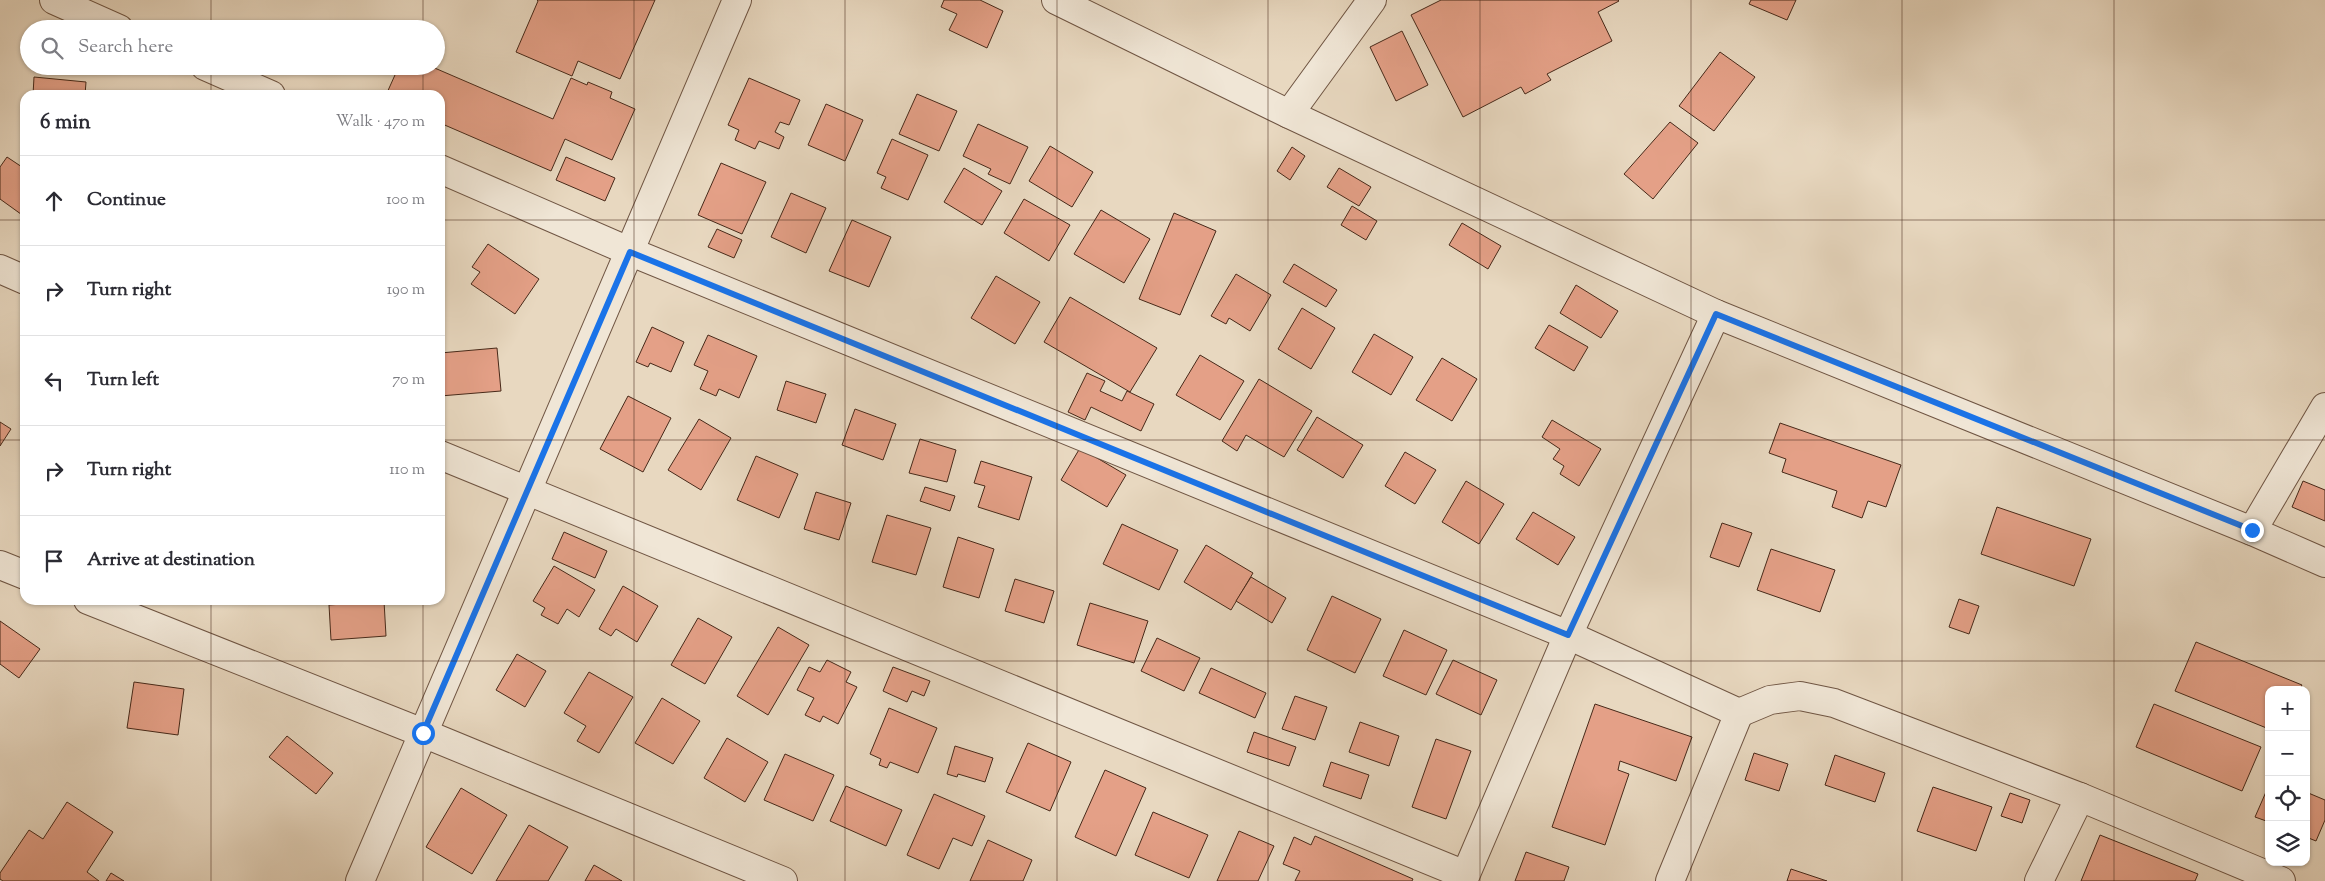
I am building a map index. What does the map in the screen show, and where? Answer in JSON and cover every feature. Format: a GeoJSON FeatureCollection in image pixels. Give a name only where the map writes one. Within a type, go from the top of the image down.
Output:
{"type":"FeatureCollection","features":[{"type":"Feature","properties":{"kind":"street"},"geometry":{"type":"LineString","coordinates":[[54,0],[99,20]]}},
{"type":"Feature","properties":{"kind":"street"},"geometry":{"type":"LineString","coordinates":[[360,881],[737,0]]}},
{"type":"Feature","properties":{"kind":"street"},"geometry":{"type":"LineString","coordinates":[[1056,0],[1289,114],[1716,314],[2252,530],[2325,563]]}},
{"type":"Feature","properties":{"kind":"street"},"geometry":{"type":"LineString","coordinates":[[1289,114],[1372,0]]}},
{"type":"Feature","properties":{"kind":"street"},"geometry":{"type":"LineString","coordinates":[[225,75],[260,90]]}},
{"type":"Feature","properties":{"kind":"street"},"geometry":{"type":"LineString","coordinates":[[445,171],[630,252],[1568,635],[1739,713]]}},
{"type":"Feature","properties":{"kind":"street"},"geometry":{"type":"LineString","coordinates":[[0,269],[20,278]]}},
{"type":"Feature","properties":{"kind":"street"},"geometry":{"type":"LineString","coordinates":[[445,457],[1464,878],[1568,635],[1716,314]]}},
{"type":"Feature","properties":{"kind":"street"},"geometry":{"type":"LineString","coordinates":[[2252,530],[2325,407]]}},
{"type":"Feature","properties":{"kind":"street"},"geometry":{"type":"LineString","coordinates":[[0,565],[20,573]]}},
{"type":"Feature","properties":{"kind":"street"},"geometry":{"type":"LineString","coordinates":[[101,605],[423,733],[783,881]]}},
{"type":"Feature","properties":{"kind":"street"},"geometry":{"type":"LineString","coordinates":[[1670,881],[1739,713],[1770,700],[1800,696],[1834,703],[2080,796],[2281,881]]}},
{"type":"Feature","properties":{"kind":"street"},"geometry":{"type":"LineString","coordinates":[[2039,881],[2080,796]]}},
{"type":"Feature","properties":{"kind":"building"},"geometry":{"type":"Polygon","coordinates":[[[537,0],[655,0],[620,79],[578,61],[572,76],[516,52],[537,0]]]}},
{"type":"Feature","properties":{"kind":"building"},"geometry":{"type":"Polygon","coordinates":[[[944,0],[980,0],[1003,11],[987,48],[949,30],[957,14],[941,7],[944,0]]]}},
{"type":"Feature","properties":{"kind":"building"},"geometry":{"type":"Polygon","coordinates":[[[1441,0],[1619,1],[1598,12],[1612,41],[1547,74],[1551,80],[1525,94],[1521,87],[1463,117],[1411,15],[1441,0]]]}},
{"type":"Feature","properties":{"kind":"building"},"geometry":{"type":"Polygon","coordinates":[[[1751,0],[1796,0],[1787,20],[1749,4],[1751,0]]]}},
{"type":"Feature","properties":{"kind":"building"},"geometry":{"type":"Polygon","coordinates":[[[1402,31],[1428,85],[1396,101],[1370,47],[1402,31]]]}},
{"type":"Feature","properties":{"kind":"building"},"geometry":{"type":"Polygon","coordinates":[[[1720,52],[1755,77],[1714,131],[1679,106],[1720,52]]]}},
{"type":"Feature","properties":{"kind":"building"},"geometry":{"type":"Polygon","coordinates":[[[445,72],[553,119],[571,78],[587,85],[588,82],[612,92],[610,98],[635,109],[612,160],[565,139],[551,171],[445,125],[445,90],[388,90],[395,75],[445,75],[445,72]]]}},
{"type":"Feature","properties":{"kind":"building"},"geometry":{"type":"Polygon","coordinates":[[[34,77],[86,82],[85,90],[33,90],[34,77]]]}},
{"type":"Feature","properties":{"kind":"building"},"geometry":{"type":"Polygon","coordinates":[[[749,78],[800,100],[789,125],[780,122],[775,132],[784,137],[779,149],[759,141],[755,149],[735,140],[739,130],[728,125],[749,78]]]}},
{"type":"Feature","properties":{"kind":"building"},"geometry":{"type":"Polygon","coordinates":[[[917,94],[957,111],[939,151],[899,134],[917,94]]]}},
{"type":"Feature","properties":{"kind":"building"},"geometry":{"type":"Polygon","coordinates":[[[826,104],[863,120],[845,161],[808,145],[826,104]]]}},
{"type":"Feature","properties":{"kind":"building"},"geometry":{"type":"Polygon","coordinates":[[[1670,122],[1698,143],[1653,199],[1624,174],[1670,122]]]}},
{"type":"Feature","properties":{"kind":"building"},"geometry":{"type":"Polygon","coordinates":[[[978,124],[1028,147],[1010,184],[988,174],[991,169],[963,156],[978,124]]]}},
{"type":"Feature","properties":{"kind":"building"},"geometry":{"type":"Polygon","coordinates":[[[892,139],[928,155],[908,200],[881,188],[886,177],[877,173],[892,139]]]}},
{"type":"Feature","properties":{"kind":"building"},"geometry":{"type":"Polygon","coordinates":[[[1050,146],[1093,172],[1072,207],[1029,181],[1050,146]]]}},
{"type":"Feature","properties":{"kind":"building"},"geometry":{"type":"Polygon","coordinates":[[[1292,147],[1305,156],[1290,180],[1277,171],[1292,147]]]}},
{"type":"Feature","properties":{"kind":"building"},"geometry":{"type":"Polygon","coordinates":[[[7,157],[20,166],[20,213],[0,199],[0,167],[7,157]]]}},
{"type":"Feature","properties":{"kind":"building"},"geometry":{"type":"Polygon","coordinates":[[[566,157],[615,178],[605,201],[556,180],[566,157]]]}},
{"type":"Feature","properties":{"kind":"building"},"geometry":{"type":"Polygon","coordinates":[[[721,163],[766,182],[742,234],[698,215],[721,163]]]}},
{"type":"Feature","properties":{"kind":"building"},"geometry":{"type":"Polygon","coordinates":[[[964,168],[1002,191],[982,225],[944,202],[964,168]]]}},
{"type":"Feature","properties":{"kind":"building"},"geometry":{"type":"Polygon","coordinates":[[[1339,168],[1371,187],[1359,206],[1327,187],[1339,168]]]}},
{"type":"Feature","properties":{"kind":"building"},"geometry":{"type":"Polygon","coordinates":[[[791,193],[826,208],[806,253],[771,237],[791,193]]]}},
{"type":"Feature","properties":{"kind":"building"},"geometry":{"type":"Polygon","coordinates":[[[1024,199],[1070,225],[1049,261],[1004,233],[1024,199]]]}},
{"type":"Feature","properties":{"kind":"building"},"geometry":{"type":"Polygon","coordinates":[[[1352,206],[1377,221],[1366,240],[1341,225],[1352,206]]]}},
{"type":"Feature","properties":{"kind":"building"},"geometry":{"type":"Polygon","coordinates":[[[1101,210],[1150,239],[1124,283],[1074,254],[1101,210]]]}},
{"type":"Feature","properties":{"kind":"building"},"geometry":{"type":"Polygon","coordinates":[[[1174,213],[1216,231],[1180,315],[1139,299],[1174,213]]]}},
{"type":"Feature","properties":{"kind":"building"},"geometry":{"type":"Polygon","coordinates":[[[852,220],[891,237],[869,287],[829,271],[852,220]]]}},
{"type":"Feature","properties":{"kind":"building"},"geometry":{"type":"Polygon","coordinates":[[[1462,223],[1501,246],[1488,269],[1449,245],[1462,223]]]}},
{"type":"Feature","properties":{"kind":"building"},"geometry":{"type":"Polygon","coordinates":[[[717,229],[742,240],[734,258],[708,247],[717,229]]]}},
{"type":"Feature","properties":{"kind":"building"},"geometry":{"type":"Polygon","coordinates":[[[488,244],[539,279],[515,314],[471,284],[480,272],[472,267],[488,244]]]}},
{"type":"Feature","properties":{"kind":"building"},"geometry":{"type":"Polygon","coordinates":[[[1294,264],[1337,290],[1326,307],[1283,282],[1294,264]]]}},
{"type":"Feature","properties":{"kind":"building"},"geometry":{"type":"Polygon","coordinates":[[[1236,274],[1271,295],[1250,331],[1229,318],[1226,324],[1211,316],[1236,274]]]}},
{"type":"Feature","properties":{"kind":"building"},"geometry":{"type":"Polygon","coordinates":[[[996,276],[1040,302],[1015,344],[971,318],[996,276]]]}},
{"type":"Feature","properties":{"kind":"building"},"geometry":{"type":"Polygon","coordinates":[[[1576,285],[1618,311],[1601,338],[1560,313],[1576,285]]]}},
{"type":"Feature","properties":{"kind":"building"},"geometry":{"type":"Polygon","coordinates":[[[1070,297],[1157,348],[1130,392],[1044,342],[1070,297]]]}},
{"type":"Feature","properties":{"kind":"building"},"geometry":{"type":"Polygon","coordinates":[[[1302,308],[1335,328],[1311,369],[1278,349],[1302,308]]]}},
{"type":"Feature","properties":{"kind":"building"},"geometry":{"type":"Polygon","coordinates":[[[1549,325],[1588,347],[1574,371],[1535,348],[1549,325]]]}},
{"type":"Feature","properties":{"kind":"building"},"geometry":{"type":"Polygon","coordinates":[[[652,327],[684,342],[671,372],[650,363],[648,367],[636,362],[652,327]]]}},
{"type":"Feature","properties":{"kind":"building"},"geometry":{"type":"Polygon","coordinates":[[[1374,334],[1413,357],[1391,395],[1352,372],[1374,334]]]}},
{"type":"Feature","properties":{"kind":"building"},"geometry":{"type":"Polygon","coordinates":[[[708,335],[757,356],[739,398],[719,389],[716,396],[700,389],[708,371],[694,365],[708,335]]]}},
{"type":"Feature","properties":{"kind":"building"},"geometry":{"type":"Polygon","coordinates":[[[497,348],[501,391],[445,396],[445,353],[497,348]]]}},
{"type":"Feature","properties":{"kind":"building"},"geometry":{"type":"Polygon","coordinates":[[[1200,355],[1244,381],[1220,420],[1176,395],[1200,355]]]}},
{"type":"Feature","properties":{"kind":"building"},"geometry":{"type":"Polygon","coordinates":[[[1442,358],[1477,379],[1452,421],[1416,400],[1442,358]]]}},
{"type":"Feature","properties":{"kind":"building"},"geometry":{"type":"Polygon","coordinates":[[[1087,373],[1105,381],[1100,391],[1122,401],[1127,391],[1154,404],[1141,431],[1091,407],[1085,420],[1068,412],[1087,373]]]}},
{"type":"Feature","properties":{"kind":"building"},"geometry":{"type":"Polygon","coordinates":[[[1259,379],[1312,411],[1284,457],[1246,435],[1237,451],[1222,441],[1259,379]]]}},
{"type":"Feature","properties":{"kind":"building"},"geometry":{"type":"Polygon","coordinates":[[[786,381],[826,394],[816,423],[777,410],[786,381]]]}},
{"type":"Feature","properties":{"kind":"building"},"geometry":{"type":"Polygon","coordinates":[[[628,396],[671,418],[643,472],[600,449],[628,396]]]}},
{"type":"Feature","properties":{"kind":"building"},"geometry":{"type":"Polygon","coordinates":[[[855,409],[896,424],[883,460],[842,445],[855,409]]]}},
{"type":"Feature","properties":{"kind":"building"},"geometry":{"type":"Polygon","coordinates":[[[1317,417],[1363,445],[1343,478],[1297,450],[1317,417]]]}},
{"type":"Feature","properties":{"kind":"building"},"geometry":{"type":"Polygon","coordinates":[[[699,419],[731,438],[701,490],[668,470],[699,419]]]}},
{"type":"Feature","properties":{"kind":"building"},"geometry":{"type":"Polygon","coordinates":[[[1552,420],[1601,449],[1579,486],[1560,474],[1564,466],[1553,459],[1560,449],[1542,437],[1552,420]]]}},
{"type":"Feature","properties":{"kind":"building"},"geometry":{"type":"Polygon","coordinates":[[[0,422],[11,429],[0,446],[0,422]]]}},
{"type":"Feature","properties":{"kind":"building"},"geometry":{"type":"Polygon","coordinates":[[[1780,423],[1901,465],[1886,507],[1868,501],[1862,518],[1832,507],[1837,491],[1782,472],[1786,459],[1769,453],[1780,423]]]}},
{"type":"Feature","properties":{"kind":"building"},"geometry":{"type":"Polygon","coordinates":[[[920,439],[956,450],[947,482],[909,473],[920,439]]]}},
{"type":"Feature","properties":{"kind":"building"},"geometry":{"type":"Polygon","coordinates":[[[1080,448],[1126,475],[1107,507],[1061,480],[1080,448]]]}},
{"type":"Feature","properties":{"kind":"building"},"geometry":{"type":"Polygon","coordinates":[[[1405,452],[1436,470],[1415,504],[1385,486],[1405,452]]]}},
{"type":"Feature","properties":{"kind":"building"},"geometry":{"type":"Polygon","coordinates":[[[756,456],[798,474],[779,518],[737,500],[756,456]]]}},
{"type":"Feature","properties":{"kind":"building"},"geometry":{"type":"Polygon","coordinates":[[[981,461],[1032,477],[1019,520],[978,507],[985,486],[974,483],[981,461]]]}},
{"type":"Feature","properties":{"kind":"building"},"geometry":{"type":"Polygon","coordinates":[[[1466,481],[1504,504],[1479,544],[1442,522],[1466,481]]]}},
{"type":"Feature","properties":{"kind":"building"},"geometry":{"type":"Polygon","coordinates":[[[2303,481],[2325,490],[2325,521],[2292,507],[2303,481]]]}},
{"type":"Feature","properties":{"kind":"building"},"geometry":{"type":"Polygon","coordinates":[[[925,487],[955,496],[950,511],[920,501],[925,487]]]}},
{"type":"Feature","properties":{"kind":"building"},"geometry":{"type":"Polygon","coordinates":[[[816,492],[851,503],[839,540],[804,529],[816,492]]]}},
{"type":"Feature","properties":{"kind":"building"},"geometry":{"type":"Polygon","coordinates":[[[1997,507],[2091,539],[2074,586],[1981,554],[1997,507]]]}},
{"type":"Feature","properties":{"kind":"building"},"geometry":{"type":"Polygon","coordinates":[[[1533,512],[1575,537],[1558,565],[1516,539],[1533,512]]]}},
{"type":"Feature","properties":{"kind":"building"},"geometry":{"type":"Polygon","coordinates":[[[887,515],[931,528],[916,575],[872,562],[887,515]]]}},
{"type":"Feature","properties":{"kind":"building"},"geometry":{"type":"Polygon","coordinates":[[[1722,523],[1752,533],[1739,567],[1710,557],[1722,523]]]}},
{"type":"Feature","properties":{"kind":"building"},"geometry":{"type":"Polygon","coordinates":[[[1122,524],[1178,550],[1159,590],[1103,564],[1122,524]]]}},
{"type":"Feature","properties":{"kind":"building"},"geometry":{"type":"Polygon","coordinates":[[[564,532],[607,551],[595,578],[552,559],[564,532]]]}},
{"type":"Feature","properties":{"kind":"building"},"geometry":{"type":"Polygon","coordinates":[[[958,537],[994,549],[979,598],[943,587],[958,537]]]}},
{"type":"Feature","properties":{"kind":"building"},"geometry":{"type":"Polygon","coordinates":[[[1206,545],[1253,573],[1231,610],[1184,582],[1206,545]]]}},
{"type":"Feature","properties":{"kind":"building"},"geometry":{"type":"Polygon","coordinates":[[[1771,549],[1835,570],[1820,612],[1757,590],[1771,549]]]}},
{"type":"Feature","properties":{"kind":"building"},"geometry":{"type":"Polygon","coordinates":[[[554,566],[595,590],[579,617],[567,609],[558,624],[541,615],[545,608],[533,601],[554,566]]]}},
{"type":"Feature","properties":{"kind":"building"},"geometry":{"type":"Polygon","coordinates":[[[1251,577],[1286,598],[1272,623],[1236,601],[1251,577]]]}},
{"type":"Feature","properties":{"kind":"building"},"geometry":{"type":"Polygon","coordinates":[[[1015,579],[1054,591],[1044,623],[1005,611],[1015,579]]]}},
{"type":"Feature","properties":{"kind":"building"},"geometry":{"type":"Polygon","coordinates":[[[623,586],[658,606],[637,642],[616,629],[611,636],[599,629],[623,586]]]}},
{"type":"Feature","properties":{"kind":"building"},"geometry":{"type":"Polygon","coordinates":[[[1332,596],[1381,619],[1355,673],[1307,650],[1332,596]]]}},
{"type":"Feature","properties":{"kind":"building"},"geometry":{"type":"Polygon","coordinates":[[[1959,599],[1979,606],[1969,634],[1949,627],[1959,599]]]}},
{"type":"Feature","properties":{"kind":"building"},"geometry":{"type":"Polygon","coordinates":[[[1090,603],[1148,621],[1134,663],[1077,645],[1090,603]]]}},
{"type":"Feature","properties":{"kind":"building"},"geometry":{"type":"Polygon","coordinates":[[[329,605],[384,605],[386,636],[331,640],[329,605]]]}},
{"type":"Feature","properties":{"kind":"building"},"geometry":{"type":"Polygon","coordinates":[[[698,618],[732,637],[705,684],[671,665],[698,618]]]}},
{"type":"Feature","properties":{"kind":"building"},"geometry":{"type":"Polygon","coordinates":[[[0,621],[40,649],[19,678],[0,664],[0,621]]]}},
{"type":"Feature","properties":{"kind":"building"},"geometry":{"type":"Polygon","coordinates":[[[778,627],[809,645],[768,715],[737,696],[778,627]]]}},
{"type":"Feature","properties":{"kind":"building"},"geometry":{"type":"Polygon","coordinates":[[[1404,630],[1447,650],[1426,695],[1383,676],[1404,630]]]}},
{"type":"Feature","properties":{"kind":"building"},"geometry":{"type":"Polygon","coordinates":[[[1157,638],[1200,658],[1184,691],[1141,671],[1157,638]]]}},
{"type":"Feature","properties":{"kind":"building"},"geometry":{"type":"Polygon","coordinates":[[[2196,642],[2302,685],[2265,686],[2265,727],[2175,691],[2196,642]]]}},
{"type":"Feature","properties":{"kind":"building"},"geometry":{"type":"Polygon","coordinates":[[[517,654],[546,671],[525,707],[496,690],[517,654]]]}},
{"type":"Feature","properties":{"kind":"building"},"geometry":{"type":"Polygon","coordinates":[[[827,660],[851,672],[846,682],[857,687],[838,724],[823,716],[820,722],[805,715],[814,698],[797,690],[809,667],[820,672],[827,660]]]}},
{"type":"Feature","properties":{"kind":"building"},"geometry":{"type":"Polygon","coordinates":[[[1453,660],[1497,680],[1481,715],[1436,694],[1453,660]]]}},
{"type":"Feature","properties":{"kind":"building"},"geometry":{"type":"Polygon","coordinates":[[[893,667],[930,681],[924,696],[912,691],[907,702],[883,691],[893,667]]]}},
{"type":"Feature","properties":{"kind":"building"},"geometry":{"type":"Polygon","coordinates":[[[1211,668],[1266,693],[1255,718],[1199,693],[1211,668]]]}},
{"type":"Feature","properties":{"kind":"building"},"geometry":{"type":"Polygon","coordinates":[[[589,672],[633,697],[599,753],[577,741],[586,726],[564,713],[589,672]]]}},
{"type":"Feature","properties":{"kind":"building"},"geometry":{"type":"Polygon","coordinates":[[[134,682],[184,689],[178,735],[127,728],[134,682]]]}},
{"type":"Feature","properties":{"kind":"building"},"geometry":{"type":"Polygon","coordinates":[[[1295,696],[1327,707],[1315,740],[1282,729],[1295,696]]]}},
{"type":"Feature","properties":{"kind":"building"},"geometry":{"type":"Polygon","coordinates":[[[662,698],[700,721],[673,764],[635,743],[662,698]]]}},
{"type":"Feature","properties":{"kind":"building"},"geometry":{"type":"Polygon","coordinates":[[[1595,704],[1692,737],[1676,781],[1620,761],[1618,770],[1629,774],[1605,845],[1552,827],[1595,704]]]}},
{"type":"Feature","properties":{"kind":"building"},"geometry":{"type":"Polygon","coordinates":[[[2154,704],[2261,747],[2242,791],[2136,747],[2154,704]]]}},
{"type":"Feature","properties":{"kind":"building"},"geometry":{"type":"Polygon","coordinates":[[[889,708],[937,728],[918,773],[890,762],[887,768],[879,765],[881,759],[870,754],[889,708]]]}},
{"type":"Feature","properties":{"kind":"building"},"geometry":{"type":"Polygon","coordinates":[[[1360,722],[1399,736],[1389,766],[1349,752],[1360,722]]]}},
{"type":"Feature","properties":{"kind":"building"},"geometry":{"type":"Polygon","coordinates":[[[1254,732],[1296,747],[1289,766],[1247,752],[1254,732]]]}},
{"type":"Feature","properties":{"kind":"building"},"geometry":{"type":"Polygon","coordinates":[[[287,736],[333,773],[316,794],[269,757],[287,736]]]}},
{"type":"Feature","properties":{"kind":"building"},"geometry":{"type":"Polygon","coordinates":[[[727,738],[768,762],[745,802],[704,778],[727,738]]]}},
{"type":"Feature","properties":{"kind":"building"},"geometry":{"type":"Polygon","coordinates":[[[1436,739],[1471,751],[1446,819],[1412,807],[1436,739]]]}},
{"type":"Feature","properties":{"kind":"building"},"geometry":{"type":"Polygon","coordinates":[[[1028,743],[1071,762],[1050,811],[1006,792],[1028,743]]]}},
{"type":"Feature","properties":{"kind":"building"},"geometry":{"type":"Polygon","coordinates":[[[955,746],[993,758],[985,782],[958,774],[957,777],[947,774],[955,746]]]}},
{"type":"Feature","properties":{"kind":"building"},"geometry":{"type":"Polygon","coordinates":[[[1754,753],[1788,764],[1779,791],[1745,780],[1754,753]]]}},
{"type":"Feature","properties":{"kind":"building"},"geometry":{"type":"Polygon","coordinates":[[[785,754],[834,775],[813,821],[764,800],[785,754]]]}},
{"type":"Feature","properties":{"kind":"building"},"geometry":{"type":"Polygon","coordinates":[[[1835,755],[1885,773],[1875,802],[1825,785],[1835,755]]]}},
{"type":"Feature","properties":{"kind":"building"},"geometry":{"type":"Polygon","coordinates":[[[1331,762],[1369,775],[1361,799],[1323,786],[1331,762]]]}},
{"type":"Feature","properties":{"kind":"building"},"geometry":{"type":"Polygon","coordinates":[[[1105,770],[1146,788],[1116,856],[1075,837],[1105,770]]]}},
{"type":"Feature","properties":{"kind":"building"},"geometry":{"type":"Polygon","coordinates":[[[846,786],[902,810],[886,846],[830,821],[846,786]]]}},
{"type":"Feature","properties":{"kind":"building"},"geometry":{"type":"Polygon","coordinates":[[[1933,787],[1992,807],[1976,851],[1917,831],[1933,787]]]}},
{"type":"Feature","properties":{"kind":"building"},"geometry":{"type":"Polygon","coordinates":[[[461,788],[507,815],[472,874],[426,847],[461,788]]]}},
{"type":"Feature","properties":{"kind":"building"},"geometry":{"type":"Polygon","coordinates":[[[2010,793],[2030,800],[2022,823],[2001,816],[2010,793]]]}},
{"type":"Feature","properties":{"kind":"building"},"geometry":{"type":"Polygon","coordinates":[[[934,794],[985,816],[972,846],[953,838],[939,869],[907,855],[934,794]]]}},
{"type":"Feature","properties":{"kind":"building"},"geometry":{"type":"Polygon","coordinates":[[[2265,794],[2265,821],[2255,817],[2265,794]]]}},
{"type":"Feature","properties":{"kind":"building"},"geometry":{"type":"Polygon","coordinates":[[[2310,794],[2325,800],[2325,820],[2316,841],[2310,839],[2310,794]]]}},
{"type":"Feature","properties":{"kind":"building"},"geometry":{"type":"Polygon","coordinates":[[[67,802],[113,832],[87,872],[99,881],[3,881],[0,879],[0,873],[29,830],[43,839],[67,802]]]}},
{"type":"Feature","properties":{"kind":"building"},"geometry":{"type":"Polygon","coordinates":[[[1153,812],[1208,835],[1189,878],[1135,855],[1153,812]]]}},
{"type":"Feature","properties":{"kind":"building"},"geometry":{"type":"Polygon","coordinates":[[[529,825],[568,847],[548,881],[496,881],[529,825]]]}},
{"type":"Feature","properties":{"kind":"building"},"geometry":{"type":"Polygon","coordinates":[[[1239,831],[1274,846],[1258,881],[1217,881],[1239,831]]]}},
{"type":"Feature","properties":{"kind":"building"},"geometry":{"type":"Polygon","coordinates":[[[2100,835],[2198,874],[2195,881],[2081,881],[2100,835]]]}},
{"type":"Feature","properties":{"kind":"building"},"geometry":{"type":"Polygon","coordinates":[[[1315,836],[1413,879],[1412,881],[1295,881],[1300,871],[1283,864],[1294,837],[1311,845],[1315,836]]]}},
{"type":"Feature","properties":{"kind":"building"},"geometry":{"type":"Polygon","coordinates":[[[988,840],[1032,860],[1023,881],[970,881],[988,840]]]}},
{"type":"Feature","properties":{"kind":"building"},"geometry":{"type":"Polygon","coordinates":[[[1526,852],[1569,867],[1564,881],[1515,881],[1526,852]]]}},
{"type":"Feature","properties":{"kind":"building"},"geometry":{"type":"Polygon","coordinates":[[[594,865],[622,881],[585,881],[594,865]]]}},
{"type":"Feature","properties":{"kind":"building"},"geometry":{"type":"Polygon","coordinates":[[[1791,869],[1827,881],[1787,881],[1791,869]]]}},
{"type":"Feature","properties":{"kind":"building"},"geometry":{"type":"Polygon","coordinates":[[[111,873],[124,881],[106,881],[111,873]]]}},
{"type":"Feature","properties":{"kind":"route"},"geometry":{"type":"LineString","coordinates":[[423,733],[630,252],[1568,635],[1716,314],[2252,530]]}}]}
